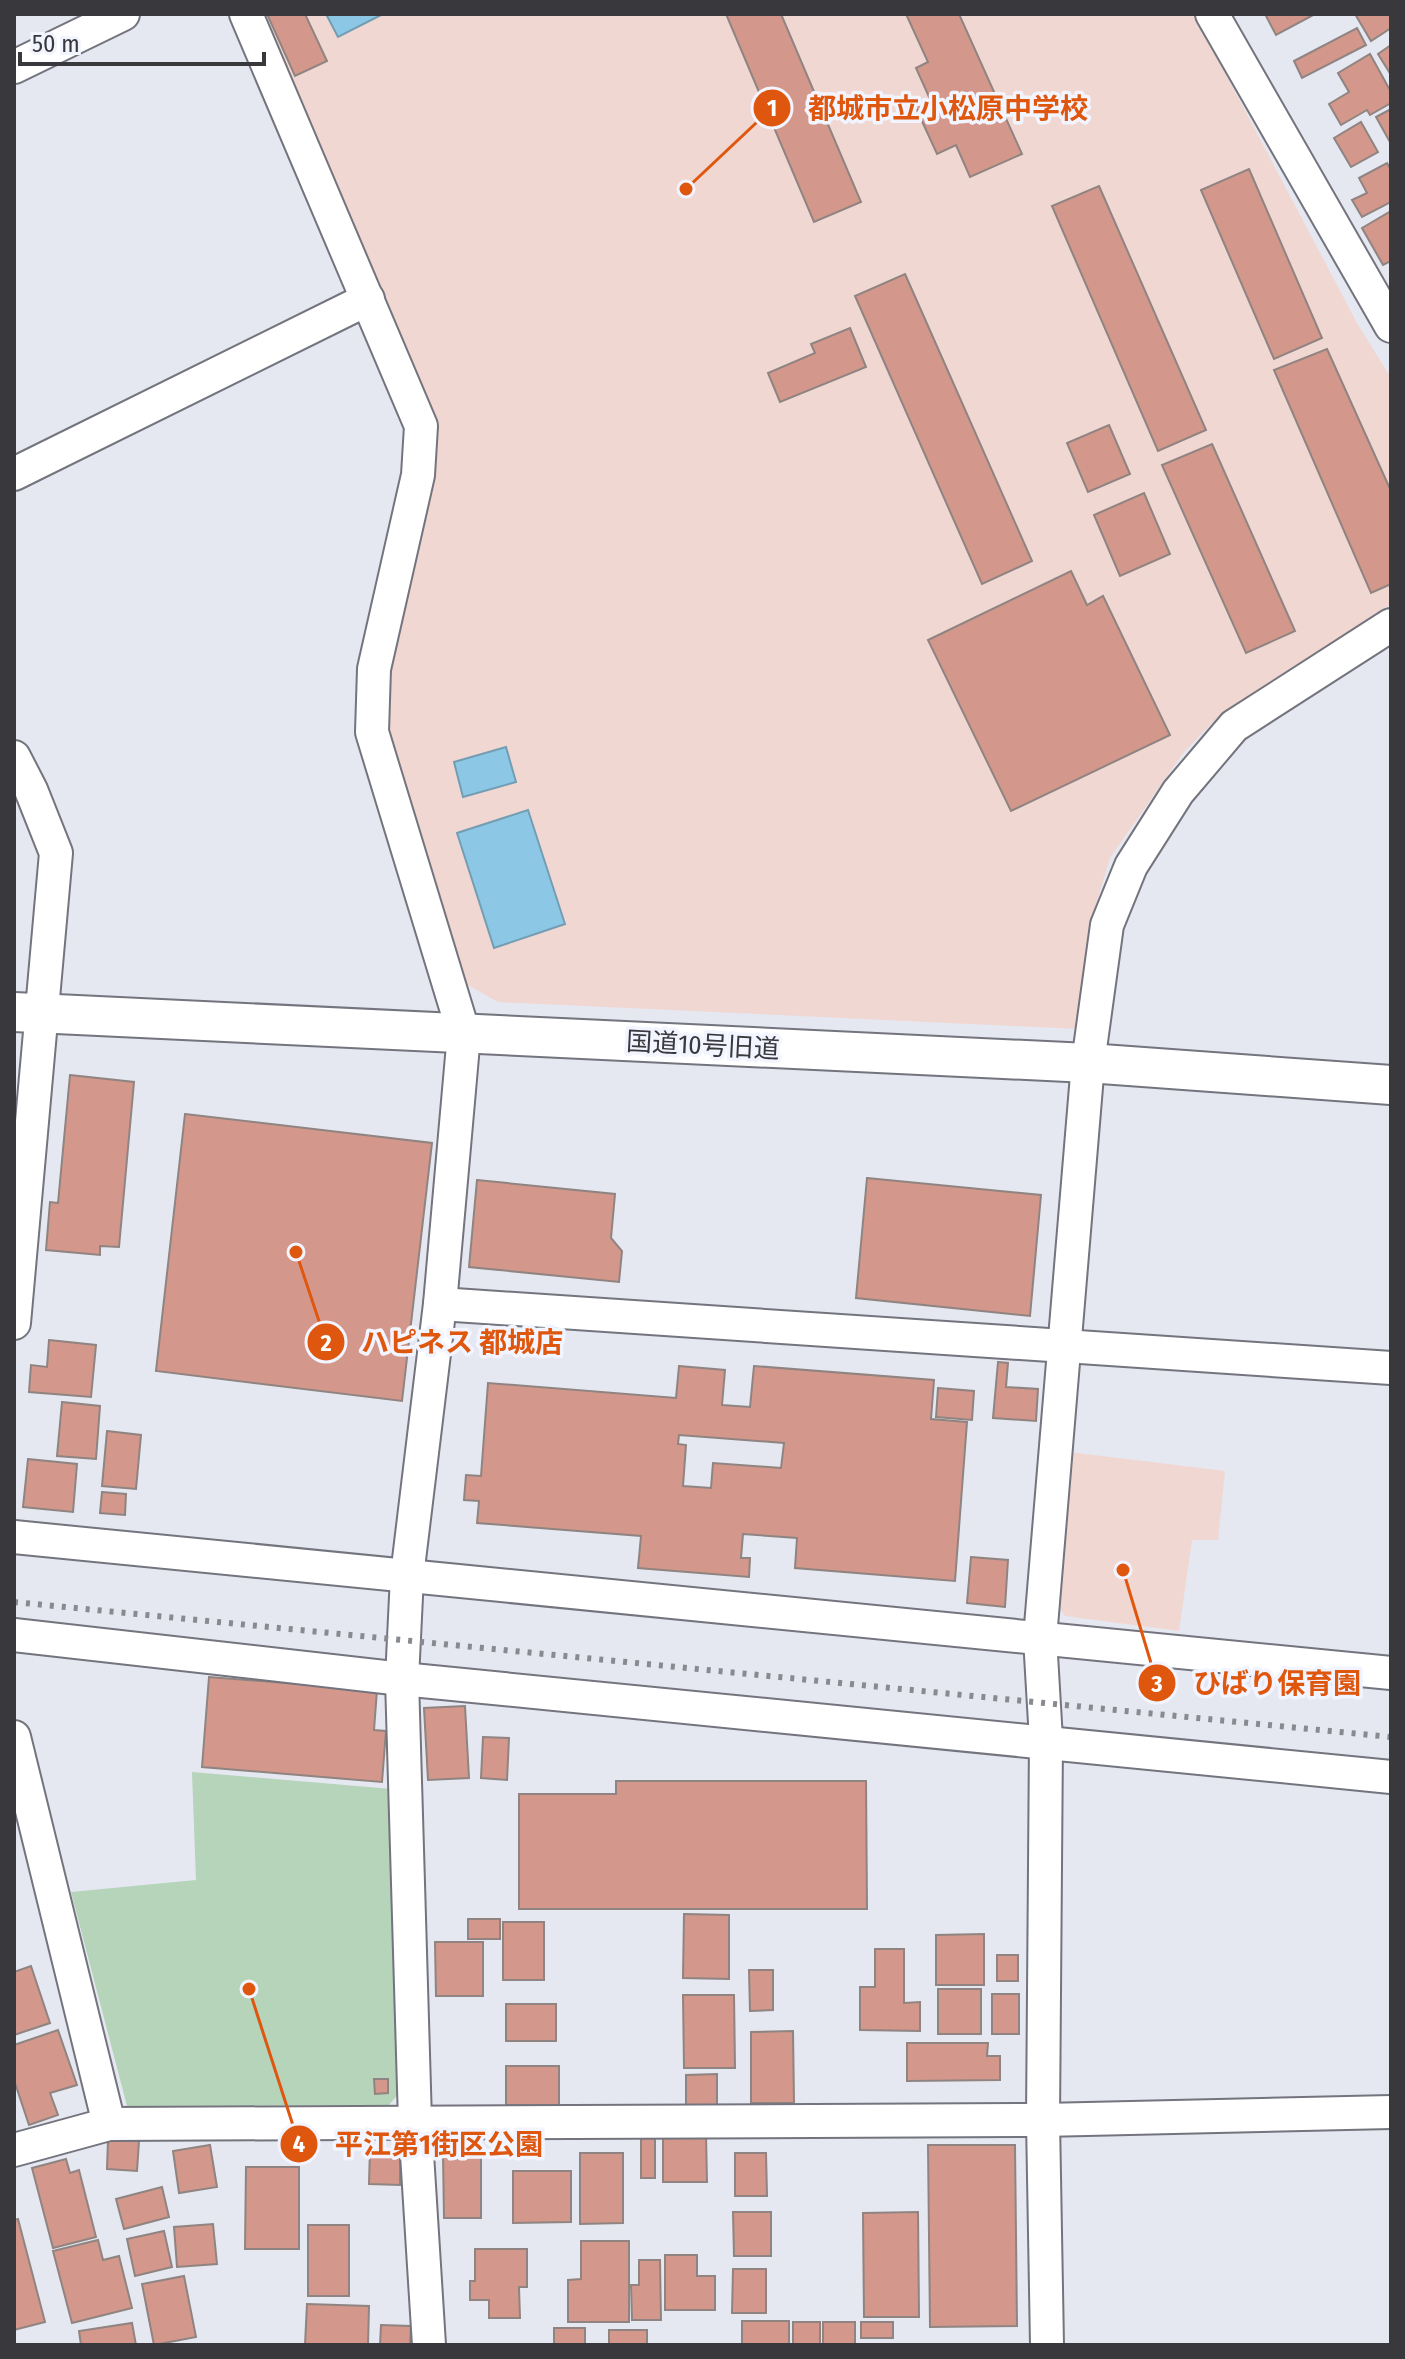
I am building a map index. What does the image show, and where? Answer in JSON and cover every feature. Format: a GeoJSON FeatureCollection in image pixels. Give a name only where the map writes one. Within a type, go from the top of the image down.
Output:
{"type":"FeatureCollection","features":[{"type":"Feature","properties":{"kind":"street"},"geometry":{"type":"LineString","coordinates":[[14,67],[123,14]]}},
{"type":"Feature","properties":{"kind":"street"},"geometry":{"type":"LineString","coordinates":[[246,14],[421,426],[418,475],[374,669],[372,732],[464,1034],[440,1304],[407,1576],[402,1679],[415,2122],[429,2345]]}},
{"type":"Feature","properties":{"kind":"street"},"geometry":{"type":"LineString","coordinates":[[1212,14],[1386,308]]}},
{"type":"Feature","properties":{"kind":"street"},"geometry":{"type":"LineString","coordinates":[[14,474],[368,299]]}},
{"type":"Feature","properties":{"kind":"street"},"geometry":{"type":"LineString","coordinates":[[1047,2345],[1043,2120],[1046,1740],[1040,1638],[1088,1063],[1107,925],[1131,866],[1178,792],[1234,726],[1391,625]]}},
{"type":"Feature","properties":{"kind":"street"},"geometry":{"type":"LineString","coordinates":[[14,757],[56,853],[28,1012],[14,1323]]}},
{"type":"Feature","properties":{"kind":"street","name":"国道10号旧道"},"geometry":{"type":"LineString","coordinates":[[28,1012],[1088,1063],[1391,1085]]}},
{"type":"Feature","properties":{"kind":"street"},"geometry":{"type":"LineString","coordinates":[[440,1304],[1391,1368]]}},
{"type":"Feature","properties":{"kind":"street"},"geometry":{"type":"LineString","coordinates":[[14,1537],[1391,1673]]}},
{"type":"Feature","properties":{"kind":"street"},"geometry":{"type":"LineString","coordinates":[[14,1635],[402,1679],[1046,1740],[1391,1777]]}},
{"type":"Feature","properties":{"kind":"street"},"geometry":{"type":"LineString","coordinates":[[14,1737],[109,2124]]}},
{"type":"Feature","properties":{"kind":"street"},"geometry":{"type":"LineString","coordinates":[[14,2150],[109,2124],[1043,2120],[1391,2112]]}},
{"type":"Feature","properties":{"kind":"shaded area"},"geometry":{"type":"Polygon","coordinates":[[[262,14],[1194,14],[1357,323],[1391,378],[1391,604],[1215,720],[1183,753],[1110,858],[1089,927],[1079,1029],[498,1002],[464,983],[384,731],[388,670],[436,458],[431,420],[262,14]]]}},
{"type":"Feature","properties":{"kind":"shaded area"},"geometry":{"type":"Polygon","coordinates":[[[1069,1452],[1225,1471],[1218,1540],[1192,1540],[1179,1631],[1065,1616],[1055,1601],[1069,1452]]]}},
{"type":"Feature","properties":{"kind":"green space"},"geometry":{"type":"Polygon","coordinates":[[[192,1772],[392,1789],[405,2086],[389,2105],[127,2106],[71,1892],[196,1880],[192,1772]]]}},
{"type":"Feature","properties":{"kind":"water"},"geometry":{"type":"Polygon","coordinates":[[[326,14],[383,14],[338,37],[326,14]]]}},
{"type":"Feature","properties":{"kind":"water"},"geometry":{"type":"Polygon","coordinates":[[[506,747],[516,782],[463,797],[454,762],[506,747]]]}},
{"type":"Feature","properties":{"kind":"water"},"geometry":{"type":"Polygon","coordinates":[[[528,810],[565,924],[494,948],[457,833],[528,810]]]}},
{"type":"Feature","properties":{"kind":"building"},"geometry":{"type":"Polygon","coordinates":[[[267,14],[305,14],[327,61],[295,76],[267,14]]]}},
{"type":"Feature","properties":{"kind":"building"},"geometry":{"type":"Polygon","coordinates":[[[726,14],[781,14],[861,202],[814,222],[726,14]]]}},
{"type":"Feature","properties":{"kind":"building"},"geometry":{"type":"Polygon","coordinates":[[[906,14],[959,14],[1022,154],[970,177],[956,145],[937,154],[915,106],[930,99],[916,68],[928,62],[906,14]]]}},
{"type":"Feature","properties":{"kind":"building"},"geometry":{"type":"Polygon","coordinates":[[[1265,14],[1315,14],[1276,35],[1265,14]]]}},
{"type":"Feature","properties":{"kind":"building"},"geometry":{"type":"Polygon","coordinates":[[[1355,14],[1391,14],[1391,28],[1371,41],[1355,14]]]}},
{"type":"Feature","properties":{"kind":"building"},"geometry":{"type":"Polygon","coordinates":[[[1357,28],[1366,45],[1302,78],[1294,61],[1357,28]]]}},
{"type":"Feature","properties":{"kind":"building"},"geometry":{"type":"Polygon","coordinates":[[[1391,45],[1391,75],[1378,54],[1391,45]]]}},
{"type":"Feature","properties":{"kind":"building"},"geometry":{"type":"Polygon","coordinates":[[[1370,54],[1391,92],[1391,103],[1370,115],[1367,110],[1341,125],[1329,104],[1349,92],[1338,73],[1370,54]]]}},
{"type":"Feature","properties":{"kind":"building"},"geometry":{"type":"Polygon","coordinates":[[[1391,109],[1391,144],[1376,117],[1391,109]]]}},
{"type":"Feature","properties":{"kind":"building"},"geometry":{"type":"Polygon","coordinates":[[[1361,122],[1378,152],[1351,167],[1334,138],[1361,122]]]}},
{"type":"Feature","properties":{"kind":"building"},"geometry":{"type":"Polygon","coordinates":[[[1387,163],[1391,170],[1391,202],[1362,217],[1352,200],[1367,193],[1359,178],[1387,163]]]}},
{"type":"Feature","properties":{"kind":"building"},"geometry":{"type":"Polygon","coordinates":[[[1249,169],[1322,338],[1274,359],[1201,190],[1249,169]]]}},
{"type":"Feature","properties":{"kind":"building"},"geometry":{"type":"Polygon","coordinates":[[[1099,186],[1206,430],[1158,451],[1052,206],[1099,186]]]}},
{"type":"Feature","properties":{"kind":"building"},"geometry":{"type":"Polygon","coordinates":[[[1391,211],[1391,261],[1383,265],[1362,228],[1391,211]]]}},
{"type":"Feature","properties":{"kind":"building"},"geometry":{"type":"Polygon","coordinates":[[[905,274],[1032,561],[982,584],[855,296],[905,274]]]}},
{"type":"Feature","properties":{"kind":"building"},"geometry":{"type":"Polygon","coordinates":[[[850,328],[866,367],[780,402],[768,373],[815,353],[811,344],[850,328]]]}},
{"type":"Feature","properties":{"kind":"building"},"geometry":{"type":"Polygon","coordinates":[[[1327,349],[1391,491],[1391,584],[1371,593],[1274,370],[1327,349]]]}},
{"type":"Feature","properties":{"kind":"building"},"geometry":{"type":"Polygon","coordinates":[[[1109,425],[1130,474],[1088,492],[1067,443],[1109,425]]]}},
{"type":"Feature","properties":{"kind":"building"},"geometry":{"type":"Polygon","coordinates":[[[1212,444],[1295,631],[1246,653],[1162,465],[1212,444]]]}},
{"type":"Feature","properties":{"kind":"building"},"geometry":{"type":"Polygon","coordinates":[[[1144,493],[1170,554],[1120,576],[1094,515],[1144,493]]]}},
{"type":"Feature","properties":{"kind":"building"},"geometry":{"type":"Polygon","coordinates":[[[1071,571],[1087,605],[1103,596],[1170,735],[1011,811],[928,640],[1071,571]]]}},
{"type":"Feature","properties":{"kind":"building"},"geometry":{"type":"Polygon","coordinates":[[[70,1075],[134,1082],[119,1247],[100,1246],[100,1255],[46,1250],[50,1202],[58,1203],[70,1075]]]}},
{"type":"Feature","properties":{"kind":"building"},"geometry":{"type":"Polygon","coordinates":[[[185,1114],[432,1143],[402,1401],[156,1371],[185,1114]]]}},
{"type":"Feature","properties":{"kind":"building"},"geometry":{"type":"Polygon","coordinates":[[[867,1178],[1041,1195],[1030,1316],[856,1298],[867,1178]]]}},
{"type":"Feature","properties":{"kind":"building"},"geometry":{"type":"Polygon","coordinates":[[[477,1180],[615,1194],[611,1238],[622,1251],[619,1282],[469,1267],[477,1180]]]}},
{"type":"Feature","properties":{"kind":"building"},"geometry":{"type":"Polygon","coordinates":[[[49,1340],[96,1345],[91,1397],[29,1392],[31,1365],[47,1367],[49,1340]]]}},
{"type":"Feature","properties":{"kind":"building"},"geometry":{"type":"Polygon","coordinates":[[[998,1362],[1008,1363],[1006,1387],[1038,1389],[1036,1421],[993,1418],[998,1362]]]}},
{"type":"Feature","properties":{"kind":"building"},"geometry":{"type":"Polygon","coordinates":[[[679,1366],[725,1370],[722,1405],[750,1407],[754,1366],[934,1380],[931,1419],[967,1422],[955,1581],[795,1568],[797,1538],[743,1534],[741,1558],[750,1558],[749,1577],[638,1568],[641,1536],[477,1523],[479,1501],[464,1500],[466,1475],[481,1476],[488,1383],[676,1398],[679,1366]],[[679,1435],[678,1444],[686,1445],[683,1486],[711,1488],[713,1463],[781,1468],[784,1443],[679,1435]]]}},
{"type":"Feature","properties":{"kind":"building"},"geometry":{"type":"Polygon","coordinates":[[[938,1388],[974,1391],[972,1420],[936,1417],[938,1388]]]}},
{"type":"Feature","properties":{"kind":"building"},"geometry":{"type":"Polygon","coordinates":[[[62,1402],[100,1406],[96,1459],[57,1456],[62,1402]]]}},
{"type":"Feature","properties":{"kind":"building"},"geometry":{"type":"Polygon","coordinates":[[[107,1431],[141,1435],[136,1489],[102,1486],[107,1431]]]}},
{"type":"Feature","properties":{"kind":"building"},"geometry":{"type":"Polygon","coordinates":[[[28,1459],[77,1464],[73,1512],[23,1507],[28,1459]]]}},
{"type":"Feature","properties":{"kind":"building"},"geometry":{"type":"Polygon","coordinates":[[[102,1492],[126,1494],[125,1515],[100,1513],[102,1492]]]}},
{"type":"Feature","properties":{"kind":"building"},"geometry":{"type":"Polygon","coordinates":[[[971,1557],[1008,1560],[1005,1607],[967,1603],[971,1557]]]}},
{"type":"Feature","properties":{"kind":"building"},"geometry":{"type":"Polygon","coordinates":[[[209,1677],[377,1690],[374,1730],[386,1731],[382,1782],[202,1767],[209,1677]]]}},
{"type":"Feature","properties":{"kind":"building"},"geometry":{"type":"Polygon","coordinates":[[[465,1706],[469,1778],[428,1780],[424,1708],[465,1706]]]}},
{"type":"Feature","properties":{"kind":"building"},"geometry":{"type":"Polygon","coordinates":[[[483,1737],[509,1738],[507,1780],[481,1778],[483,1737]]]}},
{"type":"Feature","properties":{"kind":"building"},"geometry":{"type":"Polygon","coordinates":[[[616,1781],[866,1781],[867,1909],[519,1909],[519,1794],[616,1794],[616,1781]]]}},
{"type":"Feature","properties":{"kind":"building"},"geometry":{"type":"Polygon","coordinates":[[[684,1914],[729,1915],[729,1979],[683,1978],[684,1914]]]}},
{"type":"Feature","properties":{"kind":"building"},"geometry":{"type":"Polygon","coordinates":[[[468,1919],[500,1919],[500,1939],[468,1939],[468,1919]]]}},
{"type":"Feature","properties":{"kind":"building"},"geometry":{"type":"Polygon","coordinates":[[[503,1922],[544,1922],[544,1980],[503,1980],[503,1922]]]}},
{"type":"Feature","properties":{"kind":"building"},"geometry":{"type":"Polygon","coordinates":[[[984,1934],[984,1985],[936,1985],[936,1935],[984,1934]]]}},
{"type":"Feature","properties":{"kind":"building"},"geometry":{"type":"Polygon","coordinates":[[[435,1942],[483,1942],[483,1996],[436,1996],[435,1942]]]}},
{"type":"Feature","properties":{"kind":"building"},"geometry":{"type":"Polygon","coordinates":[[[875,1949],[904,1949],[904,2003],[920,2002],[920,2031],[860,2030],[860,1987],[875,1987],[875,1949]]]}},
{"type":"Feature","properties":{"kind":"building"},"geometry":{"type":"Polygon","coordinates":[[[997,1955],[1018,1955],[1018,1981],[997,1981],[997,1955]]]}},
{"type":"Feature","properties":{"kind":"building"},"geometry":{"type":"Polygon","coordinates":[[[31,1966],[50,2023],[14,2035],[14,1972],[31,1966]]]}},
{"type":"Feature","properties":{"kind":"building"},"geometry":{"type":"Polygon","coordinates":[[[749,1970],[773,1970],[773,2010],[750,2011],[749,1970]]]}},
{"type":"Feature","properties":{"kind":"building"},"geometry":{"type":"Polygon","coordinates":[[[938,1989],[981,1989],[981,2034],[938,2034],[938,1989]]]}},
{"type":"Feature","properties":{"kind":"building"},"geometry":{"type":"Polygon","coordinates":[[[992,1994],[1019,1994],[1019,2034],[992,2034],[992,1994]]]}},
{"type":"Feature","properties":{"kind":"building"},"geometry":{"type":"Polygon","coordinates":[[[683,1995],[734,1995],[735,2068],[684,2068],[683,1995]]]}},
{"type":"Feature","properties":{"kind":"building"},"geometry":{"type":"Polygon","coordinates":[[[506,2004],[556,2004],[556,2041],[506,2041],[506,2004]]]}},
{"type":"Feature","properties":{"kind":"building"},"geometry":{"type":"Polygon","coordinates":[[[58,2030],[77,2085],[50,2093],[58,2115],[29,2125],[14,2080],[14,2045],[58,2030]]]}},
{"type":"Feature","properties":{"kind":"building"},"geometry":{"type":"Polygon","coordinates":[[[793,2031],[794,2103],[751,2103],[751,2032],[793,2031]]]}},
{"type":"Feature","properties":{"kind":"building"},"geometry":{"type":"Polygon","coordinates":[[[907,2043],[988,2043],[987,2056],[1000,2056],[1000,2080],[907,2081],[907,2043]]]}},
{"type":"Feature","properties":{"kind":"building"},"geometry":{"type":"Polygon","coordinates":[[[506,2066],[559,2066],[559,2105],[506,2105],[506,2066]]]}},
{"type":"Feature","properties":{"kind":"building"},"geometry":{"type":"Polygon","coordinates":[[[717,2074],[717,2106],[686,2106],[686,2075],[717,2074]]]}},
{"type":"Feature","properties":{"kind":"building"},"geometry":{"type":"Polygon","coordinates":[[[374,2079],[388,2079],[388,2093],[375,2094],[374,2079]]]}},
{"type":"Feature","properties":{"kind":"building"},"geometry":{"type":"Polygon","coordinates":[[[663,2135],[706,2135],[707,2182],[663,2182],[663,2135]]]}},
{"type":"Feature","properties":{"kind":"building"},"geometry":{"type":"Polygon","coordinates":[[[641,2137],[655,2137],[655,2178],[641,2178],[641,2137]]]}},
{"type":"Feature","properties":{"kind":"building"},"geometry":{"type":"Polygon","coordinates":[[[108,2140],[139,2141],[137,2171],[107,2169],[108,2140]]]}},
{"type":"Feature","properties":{"kind":"building"},"geometry":{"type":"Polygon","coordinates":[[[210,2145],[217,2187],[179,2193],[173,2151],[210,2145]]]}},
{"type":"Feature","properties":{"kind":"building"},"geometry":{"type":"Polygon","coordinates":[[[928,2145],[1015,2145],[1017,2326],[930,2327],[928,2145]]]}},
{"type":"Feature","properties":{"kind":"building"},"geometry":{"type":"Polygon","coordinates":[[[370,2149],[400,2150],[400,2185],[369,2184],[370,2149]]]}},
{"type":"Feature","properties":{"kind":"building"},"geometry":{"type":"Polygon","coordinates":[[[580,2153],[623,2153],[623,2223],[580,2224],[580,2153]]]}},
{"type":"Feature","properties":{"kind":"building"},"geometry":{"type":"Polygon","coordinates":[[[735,2153],[766,2153],[767,2196],[735,2196],[735,2153]]]}},
{"type":"Feature","properties":{"kind":"building"},"geometry":{"type":"Polygon","coordinates":[[[443,2154],[481,2154],[481,2218],[444,2218],[443,2154]]]}},
{"type":"Feature","properties":{"kind":"building"},"geometry":{"type":"Polygon","coordinates":[[[66,2159],[70,2173],[79,2170],[96,2237],[53,2248],[32,2168],[66,2159]]]}},
{"type":"Feature","properties":{"kind":"building"},"geometry":{"type":"Polygon","coordinates":[[[246,2167],[299,2167],[299,2249],[245,2249],[246,2167]]]}},
{"type":"Feature","properties":{"kind":"building"},"geometry":{"type":"Polygon","coordinates":[[[513,2171],[571,2171],[571,2222],[513,2223],[513,2171]]]}},
{"type":"Feature","properties":{"kind":"building"},"geometry":{"type":"Polygon","coordinates":[[[162,2187],[169,2217],[124,2229],[116,2199],[162,2187]]]}},
{"type":"Feature","properties":{"kind":"building"},"geometry":{"type":"Polygon","coordinates":[[[733,2212],[771,2212],[771,2256],[734,2256],[733,2212]]]}},
{"type":"Feature","properties":{"kind":"building"},"geometry":{"type":"Polygon","coordinates":[[[918,2212],[919,2317],[864,2317],[863,2213],[918,2212]]]}},
{"type":"Feature","properties":{"kind":"building"},"geometry":{"type":"Polygon","coordinates":[[[18,2219],[45,2322],[14,2330],[14,2220],[18,2219]]]}},
{"type":"Feature","properties":{"kind":"building"},"geometry":{"type":"Polygon","coordinates":[[[213,2224],[217,2264],[177,2267],[174,2227],[213,2224]]]}},
{"type":"Feature","properties":{"kind":"building"},"geometry":{"type":"Polygon","coordinates":[[[308,2225],[349,2225],[349,2296],[308,2296],[308,2225]]]}},
{"type":"Feature","properties":{"kind":"building"},"geometry":{"type":"Polygon","coordinates":[[[164,2231],[172,2267],[135,2276],[127,2239],[164,2231]]]}},
{"type":"Feature","properties":{"kind":"building"},"geometry":{"type":"Polygon","coordinates":[[[98,2240],[103,2260],[119,2256],[132,2308],[72,2323],[53,2251],[98,2240]]]}},
{"type":"Feature","properties":{"kind":"building"},"geometry":{"type":"Polygon","coordinates":[[[581,2241],[629,2241],[629,2322],[568,2322],[568,2280],[581,2279],[581,2241]]]}},
{"type":"Feature","properties":{"kind":"building"},"geometry":{"type":"Polygon","coordinates":[[[475,2249],[527,2249],[527,2287],[519,2287],[520,2318],[489,2318],[489,2300],[470,2300],[470,2281],[475,2281],[475,2249]]]}},
{"type":"Feature","properties":{"kind":"building"},"geometry":{"type":"Polygon","coordinates":[[[665,2255],[697,2255],[697,2276],[715,2276],[715,2310],[665,2310],[665,2255]]]}},
{"type":"Feature","properties":{"kind":"building"},"geometry":{"type":"Polygon","coordinates":[[[639,2260],[660,2260],[661,2320],[632,2320],[631,2285],[639,2285],[639,2260]]]}},
{"type":"Feature","properties":{"kind":"building"},"geometry":{"type":"Polygon","coordinates":[[[733,2269],[766,2269],[766,2313],[732,2313],[733,2269]]]}},
{"type":"Feature","properties":{"kind":"building"},"geometry":{"type":"Polygon","coordinates":[[[184,2276],[196,2337],[154,2345],[142,2284],[184,2276]]]}},
{"type":"Feature","properties":{"kind":"building"},"geometry":{"type":"Polygon","coordinates":[[[307,2304],[369,2306],[368,2345],[305,2345],[307,2304]]]}},
{"type":"Feature","properties":{"kind":"building"},"geometry":{"type":"Polygon","coordinates":[[[742,2321],[789,2321],[789,2345],[742,2345],[742,2321]]]}},
{"type":"Feature","properties":{"kind":"building"},"geometry":{"type":"Polygon","coordinates":[[[793,2322],[820,2322],[820,2345],[793,2345],[793,2322]]]}},
{"type":"Feature","properties":{"kind":"building"},"geometry":{"type":"Polygon","coordinates":[[[823,2322],[855,2322],[855,2345],[823,2345],[823,2322]]]}},
{"type":"Feature","properties":{"kind":"building"},"geometry":{"type":"Polygon","coordinates":[[[861,2322],[893,2322],[893,2338],[861,2338],[861,2322]]]}},
{"type":"Feature","properties":{"kind":"building"},"geometry":{"type":"Polygon","coordinates":[[[132,2323],[136,2345],[81,2345],[79,2331],[132,2323]]]}},
{"type":"Feature","properties":{"kind":"building"},"geometry":{"type":"Polygon","coordinates":[[[381,2325],[411,2326],[410,2345],[380,2345],[381,2325]]]}},
{"type":"Feature","properties":{"kind":"building"},"geometry":{"type":"Polygon","coordinates":[[[554,2328],[585,2328],[585,2345],[554,2345],[554,2328]]]}},
{"type":"Feature","properties":{"kind":"building"},"geometry":{"type":"Polygon","coordinates":[[[609,2330],[647,2330],[647,2345],[609,2345],[609,2330]]]}},
{"type":"Feature","properties":{"kind":"railway"},"geometry":{"type":"LineString","coordinates":[[14,1602],[1391,1737]]}},
{"type":"Feature","properties":{"kind":"place","name":"都城市立小松原中学校"},"geometry":{"type":"Point","coordinates":[686,189]}},
{"type":"Feature","properties":{"kind":"place","name":"ハピネス 都城店"},"geometry":{"type":"Point","coordinates":[296,1252]}},
{"type":"Feature","properties":{"kind":"place","name":"ひばり保育園"},"geometry":{"type":"Point","coordinates":[1123,1570]}},
{"type":"Feature","properties":{"kind":"place","name":"平江第1街区公園"},"geometry":{"type":"Point","coordinates":[249,1989]}}]}
